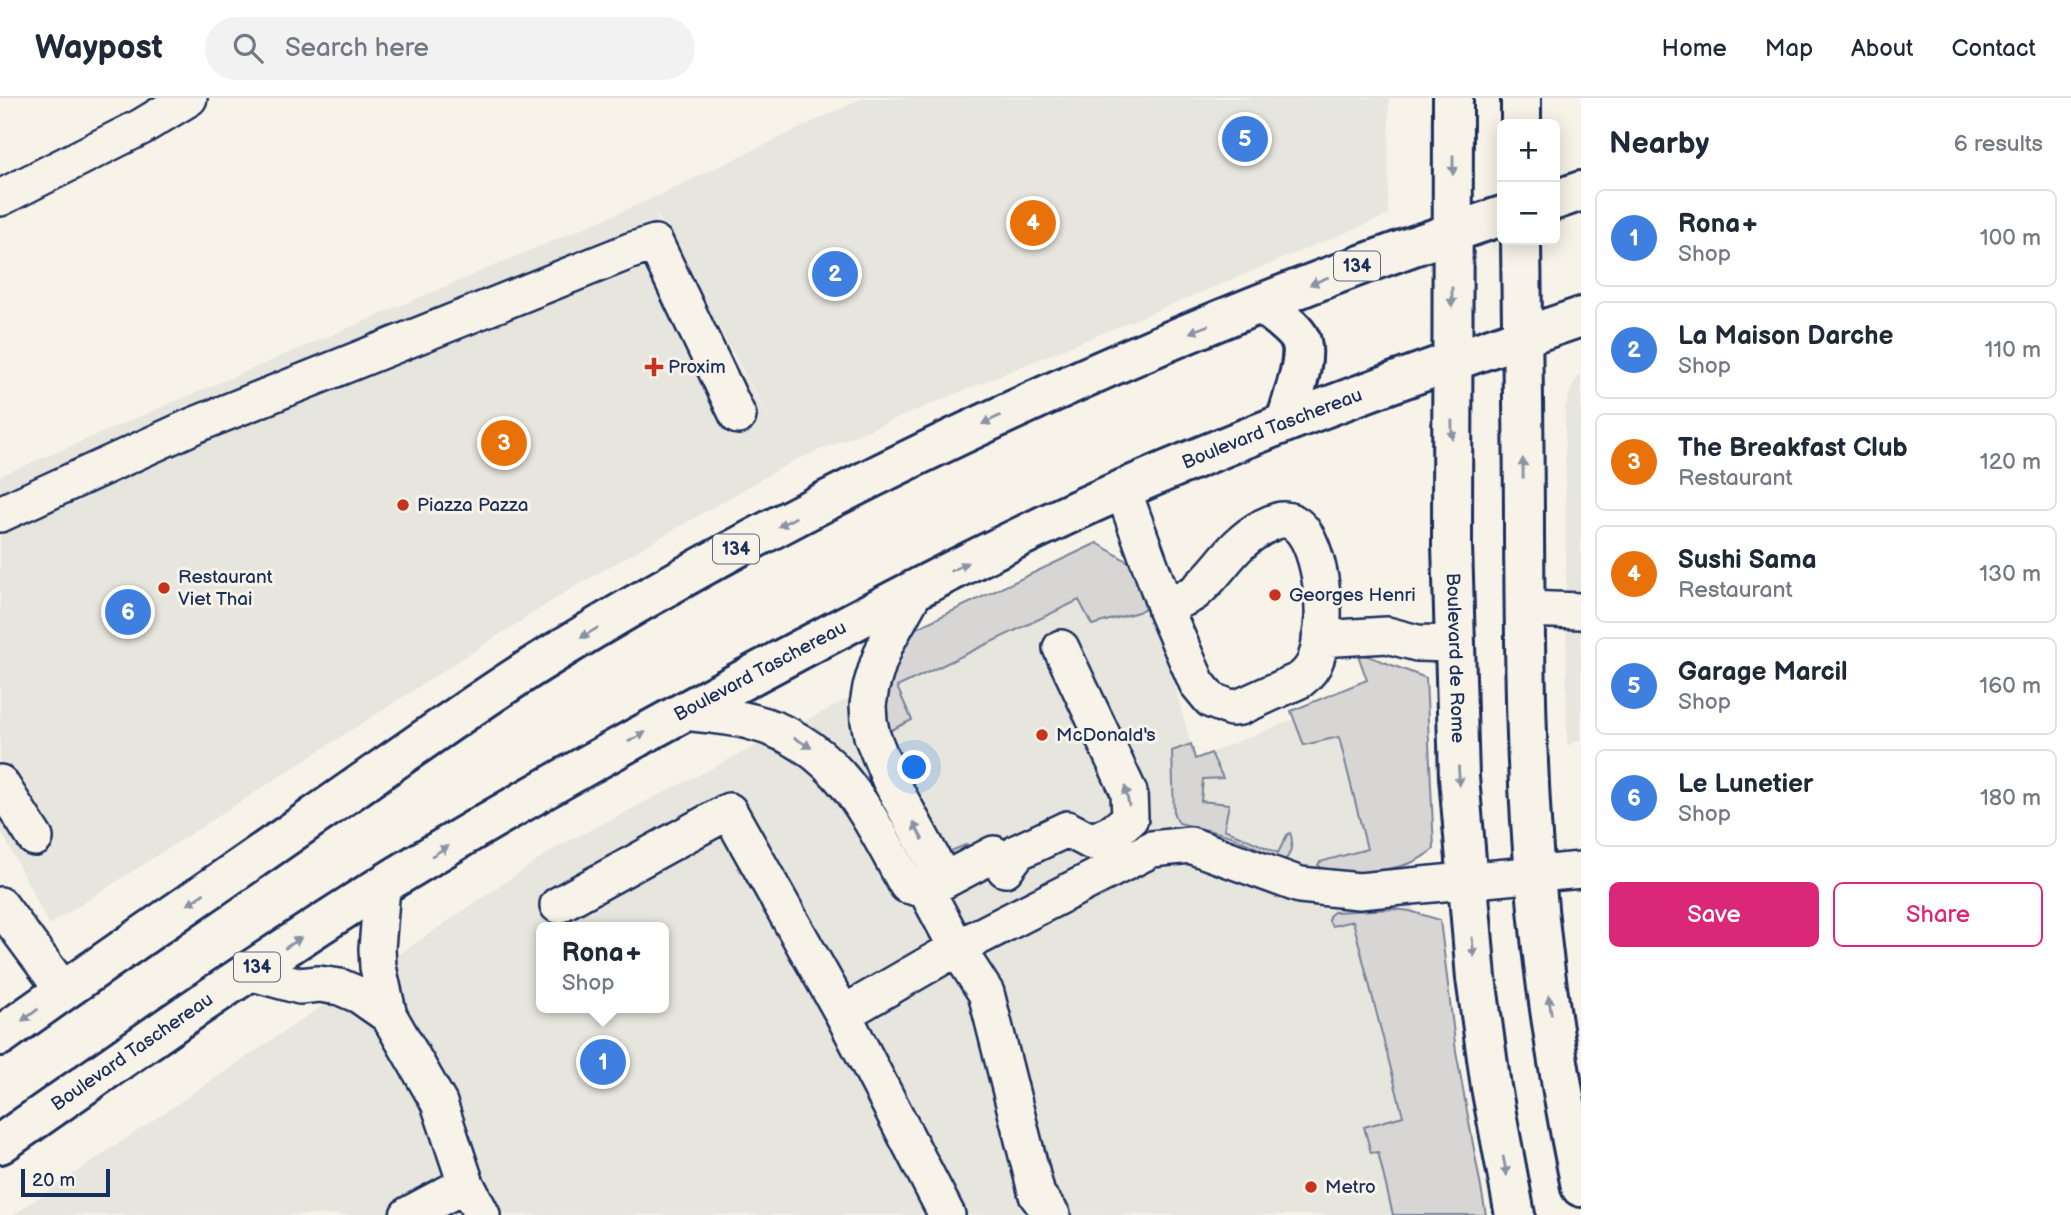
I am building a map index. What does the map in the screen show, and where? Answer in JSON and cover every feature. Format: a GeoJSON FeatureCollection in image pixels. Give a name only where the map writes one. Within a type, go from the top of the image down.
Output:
{"type":"FeatureCollection","features":[{"type":"Feature","properties":{"kind":"main road","name":"Boulevard de Rome"},"geometry":{"type":"LineString","coordinates":[[1453,98],[1451,361],[1454,644],[1459,777],[1476,978],[1486,1052],[1515,1215]]}},
{"type":"Feature","properties":{"kind":"main road"},"geometry":{"type":"LineString","coordinates":[[1521,98],[1521,119]]}},
{"type":"Feature","properties":{"kind":"main road"},"geometry":{"type":"LineString","coordinates":[[1560,198],[1581,191]]}},
{"type":"Feature","properties":{"kind":"main road","name":"134"},"geometry":{"type":"LineString","coordinates":[[0,1036],[482,700],[542,661],[690,575],[860,483],[1119,362],[1349,269],[1497,218]]}},
{"type":"Feature","properties":{"kind":"main road"},"geometry":{"type":"LineString","coordinates":[[1521,245],[1528,785],[1545,973],[1581,1187]]}},
{"type":"Feature","properties":{"kind":"main road"},"geometry":{"type":"LineString","coordinates":[[1262,303],[1296,333],[1303,347],[1286,422]]}},
{"type":"Feature","properties":{"kind":"main road","name":"Boulevard Taschereau"},"geometry":{"type":"LineString","coordinates":[[0,1144],[249,972],[382,886],[682,712],[916,589],[1013,540],[1123,490],[1286,422],[1451,361],[1581,317]]}},
{"type":"Feature","properties":{"kind":"street"},"geometry":{"type":"LineString","coordinates":[[0,198],[141,127],[189,98]]}},
{"type":"Feature","properties":{"kind":"street"},"geometry":{"type":"LineString","coordinates":[[0,514],[195,425],[655,243],[738,416]]}},
{"type":"Feature","properties":{"kind":"street"},"geometry":{"type":"LineString","coordinates":[[1123,490],[1165,606],[1197,683],[1211,700],[1231,708],[1250,703],[1300,680],[1313,666],[1323,614],[1320,584],[1312,549],[1295,524],[1287,521],[1273,523],[1241,542],[1201,587],[1165,606]]}},
{"type":"Feature","properties":{"kind":"street"},"geometry":{"type":"LineString","coordinates":[[916,589],[883,650],[871,687],[869,705],[872,736],[878,754],[939,869],[926,890]]}},
{"type":"Feature","properties":{"kind":"street"},"geometry":{"type":"LineString","coordinates":[[1524,609],[1581,611]]}},
{"type":"Feature","properties":{"kind":"street"},"geometry":{"type":"LineString","coordinates":[[1320,639],[1387,635],[1417,643],[1454,644]]}},
{"type":"Feature","properties":{"kind":"street"},"geometry":{"type":"LineString","coordinates":[[682,712],[761,724],[799,740],[818,753],[849,787],[907,886],[926,890],[999,862],[1067,829],[1093,842],[1115,831],[1130,818],[1129,792],[1061,648]]}},
{"type":"Feature","properties":{"kind":"street"},"geometry":{"type":"LineString","coordinates":[[0,783],[35,838]]}},
{"type":"Feature","properties":{"kind":"street"},"geometry":{"type":"LineString","coordinates":[[558,905],[729,811],[843,1014],[947,1215]]}},
{"type":"Feature","properties":{"kind":"street"},"geometry":{"type":"LineString","coordinates":[[843,1014],[957,947],[1152,849],[1190,845],[1300,886],[1359,891],[1581,870]]}},
{"type":"Feature","properties":{"kind":"street"},"geometry":{"type":"LineString","coordinates":[[382,886],[377,949],[378,967],[389,1016],[439,1103],[466,1184],[482,1215]]}},
{"type":"Feature","properties":{"kind":"street"},"geometry":{"type":"LineString","coordinates":[[926,890],[986,993],[1037,1195],[1052,1215]]}},
{"type":"Feature","properties":{"kind":"street"},"geometry":{"type":"LineString","coordinates":[[0,905],[64,990]]}},
{"type":"Feature","properties":{"kind":"street"},"geometry":{"type":"LineString","coordinates":[[249,972],[300,986],[319,984],[340,987],[359,995],[389,1016]]}},
{"type":"Feature","properties":{"kind":"street"},"geometry":{"type":"LineString","coordinates":[[408,1215],[466,1184]]}},
{"type":"Feature","properties":{"kind":"shaded area"},"geometry":{"type":"Polygon","coordinates":[[[863,98],[1389,98],[1388,215],[793,461],[569,590],[49,925],[0,829],[0,476],[649,200],[863,98]],[[653,208],[669,248],[770,421],[653,208]]]}},
{"type":"Feature","properties":{"kind":"shaded area"},"geometry":{"type":"Polygon","coordinates":[[[1581,373],[1581,739],[1567,746],[1565,407],[1573,385],[1581,373]]]}},
{"type":"Feature","properties":{"kind":"shaded area"},"geometry":{"type":"Polygon","coordinates":[[[1097,543],[1135,566],[1145,608],[1092,625],[1079,600],[897,687],[912,720],[887,732],[946,853],[968,844],[959,852],[947,856],[890,762],[879,701],[908,632],[1097,543]]]}},
{"type":"Feature","properties":{"kind":"shaded area"},"geometry":{"type":"Polygon","coordinates":[[[1137,552],[1195,759],[1405,675],[1407,808],[1419,977],[1462,1215],[13,1215],[559,846],[1137,552]]]}},
{"type":"Feature","properties":{"kind":"shaded area"},"geometry":{"type":"Polygon","coordinates":[[[1363,654],[1426,678],[1434,849],[1415,861],[1394,868],[1337,872],[1318,865],[1320,862],[1367,849],[1339,737],[1304,745],[1291,711],[1367,680],[1358,655],[1363,654]]]}},
{"type":"Feature","properties":{"kind":"shaded area"},"geometry":{"type":"Polygon","coordinates":[[[1191,744],[1195,759],[1211,753],[1223,778],[1203,779],[1201,801],[1229,804],[1224,829],[1278,853],[1290,833],[1291,846],[1286,859],[1231,836],[1179,823],[1174,815],[1172,751],[1191,744]]]}},
{"type":"Feature","properties":{"kind":"shaded area"},"geometry":{"type":"Polygon","coordinates":[[[1394,909],[1440,920],[1456,1051],[1486,1215],[1393,1215],[1378,1152],[1371,1153],[1364,1127],[1403,1116],[1353,921],[1332,926],[1329,916],[1334,912],[1394,909]]]}},
{"type":"Feature","properties":{"kind":"place","name":"Garage Marcil"},"geometry":{"type":"Point","coordinates":[1245,139]}},
{"type":"Feature","properties":{"kind":"place","name":"Sushi Sama"},"geometry":{"type":"Point","coordinates":[1033,223]}},
{"type":"Feature","properties":{"kind":"place","name":"La Maison Darche"},"geometry":{"type":"Point","coordinates":[835,274]}},
{"type":"Feature","properties":{"kind":"place","name":"Proxim"},"geometry":{"type":"Point","coordinates":[654,367]}},
{"type":"Feature","properties":{"kind":"place","name":"The Breakfast Club"},"geometry":{"type":"Point","coordinates":[504,443]}},
{"type":"Feature","properties":{"kind":"place","name":"Piazza Pazza"},"geometry":{"type":"Point","coordinates":[403,505]}},
{"type":"Feature","properties":{"kind":"place","name":"Restaurant Viet Thai"},"geometry":{"type":"Point","coordinates":[164,588]}},
{"type":"Feature","properties":{"kind":"place","name":"Georges Henri"},"geometry":{"type":"Point","coordinates":[1275,595]}},
{"type":"Feature","properties":{"kind":"place","name":"Le Lunetier"},"geometry":{"type":"Point","coordinates":[128,612]}},
{"type":"Feature","properties":{"kind":"place","name":"McDonald's"},"geometry":{"type":"Point","coordinates":[1042,735]}},
{"type":"Feature","properties":{"kind":"place","name":"Rona+"},"geometry":{"type":"Point","coordinates":[603,1062]}},
{"type":"Feature","properties":{"kind":"place","name":"Metro"},"geometry":{"type":"Point","coordinates":[1311,1187]}}]}
